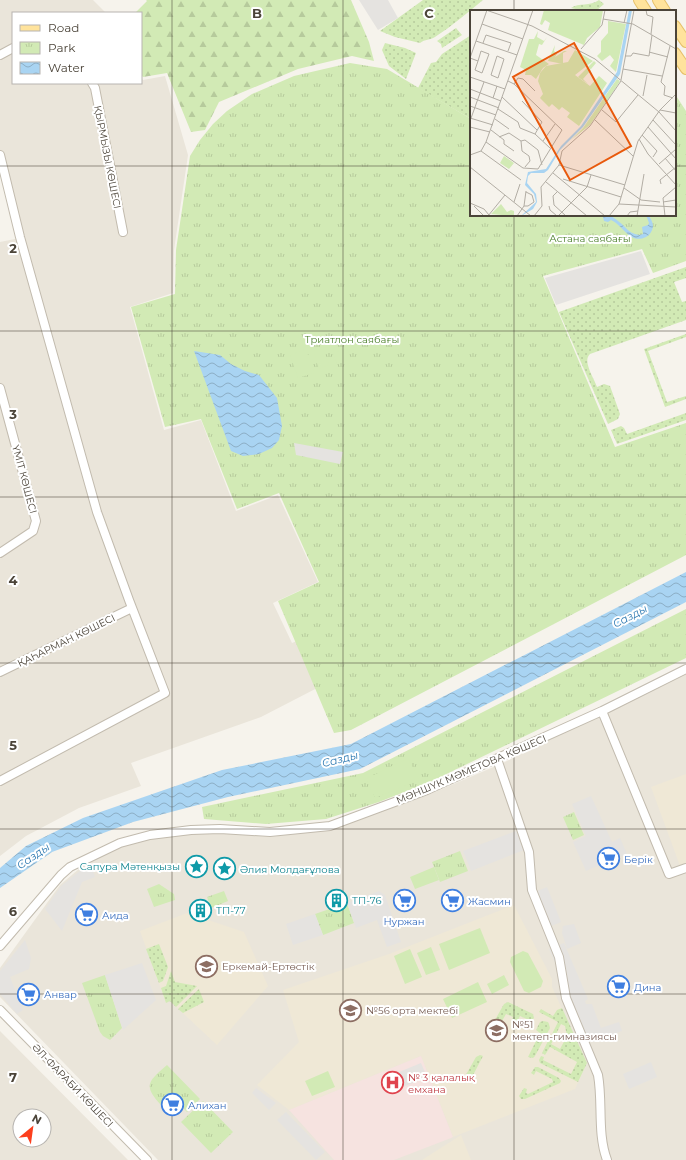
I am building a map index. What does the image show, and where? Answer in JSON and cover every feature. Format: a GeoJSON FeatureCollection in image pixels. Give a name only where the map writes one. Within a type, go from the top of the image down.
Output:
{"type":"FeatureCollection","features":[{"type":"Feature","properties":{"kind":"main road"},"geometry":{"type":"LineString","coordinates":[[639,0],[645,10]]}},
{"type":"Feature","properties":{"kind":"main road"},"geometry":{"type":"LineString","coordinates":[[658,0],[664,10]]}},
{"type":"Feature","properties":{"kind":"main road"},"geometry":{"type":"LineString","coordinates":[[676,27],[686,42]]}},
{"type":"Feature","properties":{"kind":"main road"},"geometry":{"type":"LineString","coordinates":[[676,54],[686,69]]}},
{"type":"Feature","properties":{"kind":"street"},"geometry":{"type":"LineString","coordinates":[[0,55],[12,49]]}},
{"type":"Feature","properties":{"kind":"street","name":"ҚЫРМЫЗЫ КӨШЕСІ"},"geometry":{"type":"LineString","coordinates":[[93,84],[95,88],[122,232]]}},
{"type":"Feature","properties":{"kind":"street"},"geometry":{"type":"LineString","coordinates":[[0,155],[22,245],[97,512],[165,693],[0,781]]}},
{"type":"Feature","properties":{"kind":"street","name":"ҮМІТ КӨШЕСІ"},"geometry":{"type":"LineString","coordinates":[[0,388],[36,521],[33,530],[0,553]]}},
{"type":"Feature","properties":{"kind":"street","name":"ҚАҺАРМАН КӨШЕСІ"},"geometry":{"type":"LineString","coordinates":[[0,672],[132,608]]}},
{"type":"Feature","properties":{"kind":"street","name":"МӘНШҮК МӘМЕТОВА КӨШЕСІ"},"geometry":{"type":"LineString","coordinates":[[0,946],[60,875],[70,867],[124,841],[150,835],[191,830],[220,829],[270,832],[330,826],[427,790],[602,711],[686,669]]}},
{"type":"Feature","properties":{"kind":"street"},"geometry":{"type":"LineString","coordinates":[[602,711],[669,874],[686,868]]}},
{"type":"Feature","properties":{"kind":"street"},"geometry":{"type":"LineString","coordinates":[[497,759],[529,852],[532,890],[559,957],[566,998],[598,1075],[603,1142],[607,1160]]}},
{"type":"Feature","properties":{"kind":"street","name":"ӘЛ-ФАРАБИ КӨШЕСІ"},"geometry":{"type":"LineString","coordinates":[[0,1010],[147,1160]]}},
{"type":"Feature","properties":{"kind":"shaded area"},"geometry":{"type":"Polygon","coordinates":[[[0,0],[93,0],[105,12],[12,12],[12,84],[142,84],[142,79],[165,76],[188,155],[174,250],[173,293],[130,307],[164,430],[201,420],[236,511],[278,495],[318,582],[273,603],[292,643],[331,626],[352,670],[261,717],[131,763],[141,786],[79,808],[26,836],[0,856],[0,242],[20,238],[0,155],[0,0]]]}},
{"type":"Feature","properties":{"kind":"shaded area"},"geometry":{"type":"Polygon","coordinates":[[[359,0],[388,0],[398,18],[378,30],[359,0]]]}},
{"type":"Feature","properties":{"kind":"shaded area"},"geometry":{"type":"Polygon","coordinates":[[[641,251],[650,274],[556,305],[545,278],[641,251]]]}},
{"type":"Feature","properties":{"kind":"shaded area"},"geometry":{"type":"Polygon","coordinates":[[[294,443],[343,452],[340,464],[296,455],[294,443]]]}},
{"type":"Feature","properties":{"kind":"shaded area"},"geometry":{"type":"Polygon","coordinates":[[[686,672],[686,1160],[158,1160],[0,997],[0,968],[60,885],[99,852],[150,839],[210,832],[270,837],[329,830],[428,795],[503,763],[686,672]]]}},
{"type":"Feature","properties":{"kind":"shaded area"},"geometry":{"type":"Polygon","coordinates":[[[686,774],[686,864],[680,866],[651,787],[686,774]]]}},
{"type":"Feature","properties":{"kind":"shaded area"},"geometry":{"type":"Polygon","coordinates":[[[591,796],[612,842],[620,838],[627,854],[616,859],[612,851],[599,857],[602,864],[586,871],[573,842],[586,836],[572,804],[591,796]]]}},
{"type":"Feature","properties":{"kind":"shaded area"},"geometry":{"type":"Polygon","coordinates":[[[516,831],[524,850],[471,871],[463,851],[516,831]]]}},
{"type":"Feature","properties":{"kind":"shaded area"},"geometry":{"type":"Polygon","coordinates":[[[90,863],[95,877],[82,882],[62,931],[45,909],[61,886],[90,863]]]}},
{"type":"Feature","properties":{"kind":"shaded area"},"geometry":{"type":"Polygon","coordinates":[[[547,887],[561,922],[549,927],[535,892],[547,887]]]}},
{"type":"Feature","properties":{"kind":"shaded area"},"geometry":{"type":"Polygon","coordinates":[[[379,891],[385,895],[401,942],[387,947],[377,920],[356,928],[347,903],[379,891]]]}},
{"type":"Feature","properties":{"kind":"shaded area"},"geometry":{"type":"Polygon","coordinates":[[[514,905],[552,979],[552,987],[587,1063],[575,1089],[453,1137],[421,1056],[289,1110],[257,1085],[299,1042],[283,990],[389,954],[514,905]]]}},
{"type":"Feature","properties":{"kind":"shaded area","name":"Еркемай-Ертөстік"},"geometry":{"type":"Polygon","coordinates":[[[187,913],[244,932],[268,986],[217,1045],[170,1001],[166,1003],[140,931],[187,913]]]}},
{"type":"Feature","properties":{"kind":"shaded area"},"geometry":{"type":"Polygon","coordinates":[[[315,914],[323,935],[293,945],[286,924],[315,914]]]}},
{"type":"Feature","properties":{"kind":"shaded area"},"geometry":{"type":"Polygon","coordinates":[[[574,924],[581,943],[567,949],[562,933],[563,926],[574,924]]]}},
{"type":"Feature","properties":{"kind":"shaded area"},"geometry":{"type":"Polygon","coordinates":[[[25,940],[31,958],[29,969],[10,977],[23,1010],[17,1014],[0,994],[0,971],[25,940]]]}},
{"type":"Feature","properties":{"kind":"shaded area"},"geometry":{"type":"Polygon","coordinates":[[[564,943],[588,999],[585,1001],[586,1004],[592,1004],[601,1028],[619,1022],[622,1031],[592,1042],[589,1040],[549,949],[564,943]]]}},
{"type":"Feature","properties":{"kind":"shaded area"},"geometry":{"type":"Polygon","coordinates":[[[142,963],[156,1000],[123,1030],[105,975],[142,963]]]}},
{"type":"Feature","properties":{"kind":"shaded area"},"geometry":{"type":"Polygon","coordinates":[[[0,1031],[128,1160],[0,1160],[0,1031]]]}},
{"type":"Feature","properties":{"kind":"shaded area","name":"№ 3 қалалық емхана"},"geometry":{"type":"Polygon","coordinates":[[[421,1056],[453,1137],[451,1138],[394,1160],[334,1160],[289,1110],[421,1056]]]}},
{"type":"Feature","properties":{"kind":"shaded area"},"geometry":{"type":"Polygon","coordinates":[[[651,1062],[657,1077],[629,1089],[623,1074],[651,1062]]]}},
{"type":"Feature","properties":{"kind":"shaded area"},"geometry":{"type":"Polygon","coordinates":[[[421,1063],[427,1077],[393,1091],[387,1077],[421,1063]]]}},
{"type":"Feature","properties":{"kind":"shaded area"},"geometry":{"type":"Polygon","coordinates":[[[256,1088],[276,1103],[269,1110],[252,1093],[256,1088]]]}},
{"type":"Feature","properties":{"kind":"shaded area"},"geometry":{"type":"Polygon","coordinates":[[[286,1112],[325,1152],[316,1160],[277,1120],[286,1112]]]}},
{"type":"Feature","properties":{"kind":"shaded area"},"geometry":{"type":"Polygon","coordinates":[[[461,1135],[471,1160],[422,1160],[461,1135]]]}},
{"type":"Feature","properties":{"kind":"green space"},"geometry":{"type":"Polygon","coordinates":[[[146,0],[351,0],[369,42],[374,61],[352,56],[298,69],[219,102],[205,130],[191,132],[167,73],[142,76],[142,12],[136,12],[147,1],[146,0]]]}},
{"type":"Feature","properties":{"kind":"green space"},"geometry":{"type":"Polygon","coordinates":[[[423,0],[483,0],[441,33],[420,43],[395,37],[380,31],[423,0]]]}},
{"type":"Feature","properties":{"kind":"green space"},"geometry":{"type":"Polygon","coordinates":[[[599,0],[604,4],[597,10],[580,10],[571,8],[577,5],[596,2],[599,0]]]}},
{"type":"Feature","properties":{"kind":"green space"},"geometry":{"type":"Polygon","coordinates":[[[456,28],[462,35],[442,48],[441,44],[437,41],[456,28]]]}},
{"type":"Feature","properties":{"kind":"green space"},"geometry":{"type":"Polygon","coordinates":[[[470,36],[470,118],[418,88],[431,63],[436,62],[442,54],[470,36]]]}},
{"type":"Feature","properties":{"kind":"green space"},"geometry":{"type":"Polygon","coordinates":[[[385,43],[405,48],[416,53],[406,79],[389,66],[382,50],[385,43]]]}},
{"type":"Feature","properties":{"kind":"green space","name":"Триатлон саябағы"},"geometry":{"type":"Polygon","coordinates":[[[350,63],[387,69],[470,118],[470,216],[676,216],[676,96],[686,111],[686,261],[653,273],[642,249],[543,276],[615,447],[686,423],[686,555],[351,730],[334,733],[278,601],[319,582],[279,493],[237,509],[201,419],[165,427],[131,307],[175,294],[176,250],[190,156],[200,140],[213,124],[227,111],[252,94],[294,76],[350,63]]]}},
{"type":"Feature","properties":{"kind":"green space"},"geometry":{"type":"Polygon","coordinates":[[[686,267],[686,278],[674,282],[682,302],[686,301],[686,320],[590,354],[588,357],[587,361],[589,370],[597,387],[604,384],[610,386],[620,414],[618,419],[608,424],[559,312],[686,267]]]}},
{"type":"Feature","properties":{"kind":"green space"},"geometry":{"type":"Polygon","coordinates":[[[686,334],[686,337],[648,351],[667,402],[686,396],[686,399],[665,407],[644,349],[686,334]]]}},
{"type":"Feature","properties":{"kind":"green space"},"geometry":{"type":"Polygon","coordinates":[[[323,347],[329,365],[319,369],[313,351],[323,347]]]}},
{"type":"Feature","properties":{"kind":"green space"},"geometry":{"type":"Polygon","coordinates":[[[347,348],[351,359],[337,364],[333,353],[347,348]]]}},
{"type":"Feature","properties":{"kind":"green space"},"geometry":{"type":"Polygon","coordinates":[[[306,349],[314,373],[298,378],[290,355],[306,349]]]}},
{"type":"Feature","properties":{"kind":"green space"},"geometry":{"type":"Polygon","coordinates":[[[686,413],[686,420],[617,444],[611,430],[621,426],[627,434],[686,413]]]}},
{"type":"Feature","properties":{"kind":"green space"},"geometry":{"type":"Polygon","coordinates":[[[686,609],[686,658],[432,781],[379,802],[326,819],[266,824],[204,819],[202,807],[363,773],[686,609]]]}},
{"type":"Feature","properties":{"kind":"green space"},"geometry":{"type":"Polygon","coordinates":[[[408,758],[419,780],[375,798],[366,779],[408,758]]]}},
{"type":"Feature","properties":{"kind":"green space"},"geometry":{"type":"Polygon","coordinates":[[[574,812],[584,835],[573,840],[563,817],[574,812]]]}},
{"type":"Feature","properties":{"kind":"green space"},"geometry":{"type":"Polygon","coordinates":[[[460,851],[468,871],[440,882],[432,862],[460,851]]]}},
{"type":"Feature","properties":{"kind":"green space"},"geometry":{"type":"Polygon","coordinates":[[[434,867],[439,880],[415,889],[410,877],[434,867]]]}},
{"type":"Feature","properties":{"kind":"green space"},"geometry":{"type":"Polygon","coordinates":[[[159,884],[174,894],[175,900],[154,907],[147,889],[159,884]]]}},
{"type":"Feature","properties":{"kind":"green space"},"geometry":{"type":"Polygon","coordinates":[[[224,891],[228,901],[211,908],[207,897],[224,891]]]}},
{"type":"Feature","properties":{"kind":"green space"},"geometry":{"type":"Polygon","coordinates":[[[347,903],[354,923],[323,935],[315,914],[347,903]]]}},
{"type":"Feature","properties":{"kind":"green space"},"geometry":{"type":"Polygon","coordinates":[[[480,928],[490,953],[449,970],[439,944],[480,928]]]}},
{"type":"Feature","properties":{"kind":"green space"},"geometry":{"type":"Polygon","coordinates":[[[159,944],[168,967],[163,981],[159,983],[146,949],[159,944]]]}},
{"type":"Feature","properties":{"kind":"green space"},"geometry":{"type":"Polygon","coordinates":[[[431,947],[440,970],[426,975],[417,953],[431,947]]]}},
{"type":"Feature","properties":{"kind":"green space"},"geometry":{"type":"Polygon","coordinates":[[[410,949],[422,977],[405,984],[394,956],[410,949]]]}},
{"type":"Feature","properties":{"kind":"green space"},"geometry":{"type":"Polygon","coordinates":[[[523,951],[528,953],[543,981],[541,987],[529,993],[524,991],[510,962],[511,957],[523,951]]]}},
{"type":"Feature","properties":{"kind":"green space"},"geometry":{"type":"Polygon","coordinates":[[[171,971],[175,982],[197,986],[176,1007],[170,1001],[166,1003],[161,988],[166,986],[171,971]]]}},
{"type":"Feature","properties":{"kind":"green space"},"geometry":{"type":"Polygon","coordinates":[[[105,975],[122,1028],[110,1040],[103,1036],[100,1032],[82,983],[105,975]]]}},
{"type":"Feature","properties":{"kind":"green space"},"geometry":{"type":"Polygon","coordinates":[[[504,975],[509,985],[492,994],[487,984],[504,975]]]}},
{"type":"Feature","properties":{"kind":"green space"},"geometry":{"type":"Polygon","coordinates":[[[478,982],[487,1002],[452,1018],[443,999],[478,982]]]}},
{"type":"Feature","properties":{"kind":"green space"},"geometry":{"type":"Polygon","coordinates":[[[199,989],[204,1002],[183,1013],[178,1009],[199,989]]]}},
{"type":"Feature","properties":{"kind":"green space"},"geometry":{"type":"Polygon","coordinates":[[[508,1002],[533,1014],[534,1018],[531,1021],[520,1016],[517,1022],[512,1019],[513,1017],[506,1014],[494,1035],[491,1031],[491,1027],[504,1004],[508,1002]]]}},
{"type":"Feature","properties":{"kind":"green space"},"geometry":{"type":"Polygon","coordinates":[[[562,1008],[587,1063],[578,1082],[540,1063],[539,1060],[541,1056],[544,1057],[543,1060],[571,1074],[577,1062],[550,1047],[545,1055],[542,1053],[549,1039],[553,1041],[551,1044],[560,1049],[567,1036],[565,1026],[561,1024],[554,1038],[551,1036],[558,1022],[539,1012],[541,1009],[553,1016],[557,1010],[562,1008]]]}},
{"type":"Feature","properties":{"kind":"green space"},"geometry":{"type":"Polygon","coordinates":[[[540,1022],[548,1022],[550,1028],[535,1056],[533,1058],[528,1057],[540,1033],[536,1030],[540,1022]]]}},
{"type":"Feature","properties":{"kind":"green space"},"geometry":{"type":"Polygon","coordinates":[[[480,1055],[483,1056],[471,1079],[463,1080],[476,1057],[480,1055]]]}},
{"type":"Feature","properties":{"kind":"green space"},"geometry":{"type":"Polygon","coordinates":[[[167,1065],[200,1099],[187,1112],[171,1096],[161,1105],[151,1093],[150,1084],[152,1079],[167,1065]]]}},
{"type":"Feature","properties":{"kind":"green space"},"geometry":{"type":"Polygon","coordinates":[[[535,1067],[538,1067],[559,1078],[561,1081],[560,1083],[525,1099],[521,1099],[519,1096],[524,1088],[527,1089],[526,1093],[528,1094],[553,1082],[552,1079],[536,1071],[534,1075],[531,1073],[535,1067]]]}},
{"type":"Feature","properties":{"kind":"green space"},"geometry":{"type":"Polygon","coordinates":[[[328,1071],[335,1087],[312,1096],[305,1081],[328,1071]]]}},
{"type":"Feature","properties":{"kind":"green space"},"geometry":{"type":"Polygon","coordinates":[[[203,1101],[233,1132],[211,1153],[181,1122],[203,1101]]]}},
{"type":"Feature","properties":{"kind":"water"},"geometry":{"type":"Polygon","coordinates":[[[611,216],[629,231],[639,235],[643,234],[642,227],[648,225],[649,223],[646,216],[649,216],[651,219],[653,227],[651,233],[647,236],[640,239],[635,238],[615,222],[611,220],[608,222],[604,221],[603,217],[611,216]]]}},
{"type":"Feature","properties":{"kind":"water"},"geometry":{"type":"Polygon","coordinates":[[[194,351],[220,355],[231,364],[245,371],[259,375],[277,398],[282,426],[279,440],[272,448],[259,454],[243,456],[231,451],[194,351]]]}},
{"type":"Feature","properties":{"kind":"water","name":"Сазды"},"geometry":{"type":"Polygon","coordinates":[[[686,572],[686,602],[360,769],[228,797],[133,822],[52,852],[0,888],[0,868],[26,846],[83,818],[222,770],[351,744],[686,572]]]}},
{"type":"Feature","properties":{"kind":"place","name":"Берік"},"geometry":{"type":"Point","coordinates":[608,859]}},
{"type":"Feature","properties":{"kind":"place","name":"Сапура Мәтенқызы"},"geometry":{"type":"Point","coordinates":[196,866]}},
{"type":"Feature","properties":{"kind":"place","name":"Әлия Молдағұлова"},"geometry":{"type":"Point","coordinates":[224,869]}},
{"type":"Feature","properties":{"kind":"place","name":"ТП-76"},"geometry":{"type":"Point","coordinates":[336,900]}},
{"type":"Feature","properties":{"kind":"place","name":"Нуржан"},"geometry":{"type":"Point","coordinates":[404,901]}},
{"type":"Feature","properties":{"kind":"place","name":"Жасмин"},"geometry":{"type":"Point","coordinates":[453,901]}},
{"type":"Feature","properties":{"kind":"place","name":"ТП-77"},"geometry":{"type":"Point","coordinates":[200,910]}},
{"type":"Feature","properties":{"kind":"place","name":"Аида"},"geometry":{"type":"Point","coordinates":[86,915]}},
{"type":"Feature","properties":{"kind":"place","name":"Еркемай-Ертөстік"},"geometry":{"type":"Point","coordinates":[206,966]}},
{"type":"Feature","properties":{"kind":"place","name":"Дина"},"geometry":{"type":"Point","coordinates":[618,987]}},
{"type":"Feature","properties":{"kind":"place","name":"Анвар"},"geometry":{"type":"Point","coordinates":[28,994]}},
{"type":"Feature","properties":{"kind":"place","name":"№56 орта мектебі"},"geometry":{"type":"Point","coordinates":[351,1010]}},
{"type":"Feature","properties":{"kind":"place","name":"№51 мектеп-гимназиясы"},"geometry":{"type":"Point","coordinates":[496,1030]}},
{"type":"Feature","properties":{"kind":"place","name":"№ 3 қалалық емхана"},"geometry":{"type":"Point","coordinates":[393,1083]}},
{"type":"Feature","properties":{"kind":"place","name":"Алихан"},"geometry":{"type":"Point","coordinates":[172,1105]}},
{"type":"Feature","properties":{"kind":"park label","name":"Астана саябағы"},"geometry":{"type":"Point","coordinates":[590,238]}}]}
